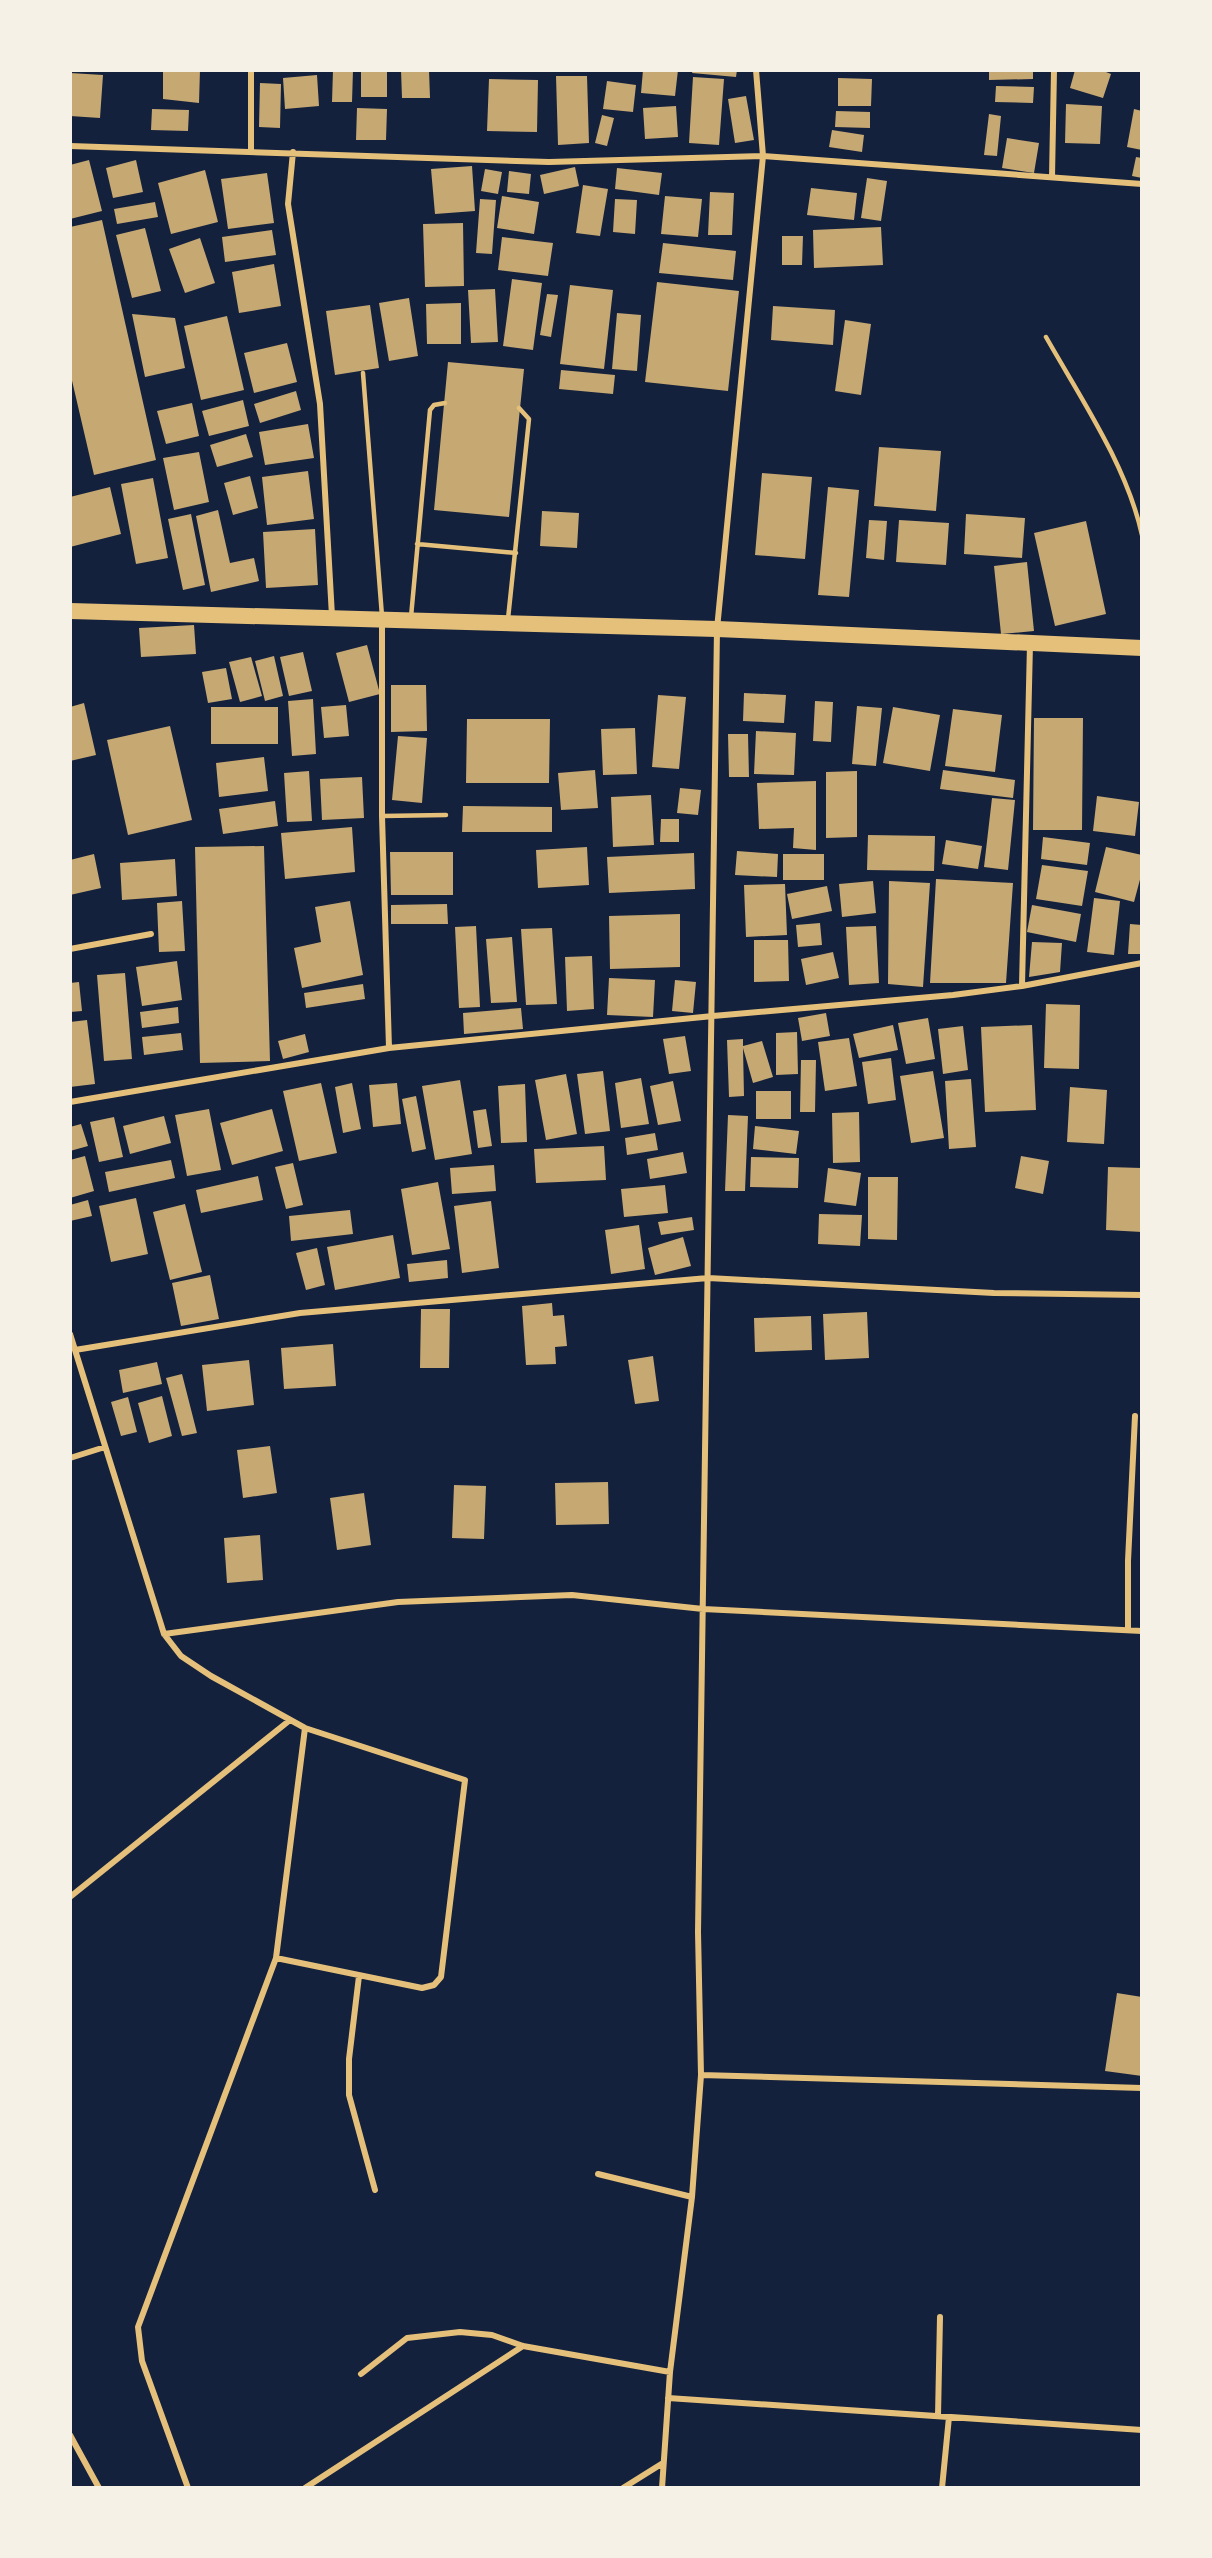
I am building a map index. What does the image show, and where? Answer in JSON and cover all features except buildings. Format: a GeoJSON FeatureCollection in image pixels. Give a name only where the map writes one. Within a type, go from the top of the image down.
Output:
{"type":"FeatureCollection","features":[{"type":"Feature","properties":{"kind":"highway"},"geometry":{"type":"LineString","coordinates":[[70,611],[382,622],[717,629],[1142,648]]}},
{"type":"Feature","properties":{"kind":"street"},"geometry":{"type":"LineString","coordinates":[[251,70],[251,151]]}},
{"type":"Feature","properties":{"kind":"street"},"geometry":{"type":"LineString","coordinates":[[662,2487],[670,2372],[692,2197],[700,2075],[698,1932],[717,629],[764,156],[756,70]]}},
{"type":"Feature","properties":{"kind":"street"},"geometry":{"type":"LineString","coordinates":[[1052,177],[1054,70]]}},
{"type":"Feature","properties":{"kind":"street"},"geometry":{"type":"LineString","coordinates":[[70,146],[549,162],[764,156],[1142,184]]}},
{"type":"Feature","properties":{"kind":"street"},"geometry":{"type":"LineString","coordinates":[[293,152],[288,204],[320,404],[332,620]]}},
{"type":"Feature","properties":{"kind":"street"},"geometry":{"type":"LineString","coordinates":[[382,622],[382,816],[389,1048]]}},
{"type":"Feature","properties":{"kind":"street"},"geometry":{"type":"LineString","coordinates":[[1022,986],[1030,644]]}},
{"type":"Feature","properties":{"kind":"street"},"geometry":{"type":"LineString","coordinates":[[70,949],[152,934]]}},
{"type":"Feature","properties":{"kind":"street"},"geometry":{"type":"LineString","coordinates":[[70,1102],[389,1048],[953,995],[1022,986],[1142,963]]}},
{"type":"Feature","properties":{"kind":"street"},"geometry":{"type":"LineString","coordinates":[[75,1350],[300,1313],[708,1278],[994,1293],[1142,1295]]}},
{"type":"Feature","properties":{"kind":"street"},"geometry":{"type":"LineString","coordinates":[[70,1335],[164,1634],[181,1656],[305,1728],[465,1780],[441,1977],[434,1985],[422,1988],[276,1958]]}},
{"type":"Feature","properties":{"kind":"street"},"geometry":{"type":"LineString","coordinates":[[1128,1630],[1128,1561],[1136,1416]]}},
{"type":"Feature","properties":{"kind":"street"},"geometry":{"type":"LineString","coordinates":[[70,1458],[105,1447]]}},
{"type":"Feature","properties":{"kind":"street"},"geometry":{"type":"LineString","coordinates":[[164,1634],[398,1602],[572,1595],[703,1609],[1142,1631]]}},
{"type":"Feature","properties":{"kind":"street"},"geometry":{"type":"LineString","coordinates":[[70,1897],[290,1720]]}},
{"type":"Feature","properties":{"kind":"street"},"geometry":{"type":"LineString","coordinates":[[188,2487],[142,2361],[138,2327],[276,1958],[305,1728]]}},
{"type":"Feature","properties":{"kind":"street"},"geometry":{"type":"LineString","coordinates":[[359,1976],[349,2059],[349,2095],[375,2190]]}},
{"type":"Feature","properties":{"kind":"street"},"geometry":{"type":"LineString","coordinates":[[700,2075],[1142,2088]]}},
{"type":"Feature","properties":{"kind":"street"},"geometry":{"type":"LineString","coordinates":[[598,2174],[692,2197]]}},
{"type":"Feature","properties":{"kind":"street"},"geometry":{"type":"LineString","coordinates":[[938,2416],[940,2317]]}},
{"type":"Feature","properties":{"kind":"street"},"geometry":{"type":"LineString","coordinates":[[361,2374],[407,2338],[460,2332],[492,2336],[524,2346],[670,2372]]}},
{"type":"Feature","properties":{"kind":"street"},"geometry":{"type":"LineString","coordinates":[[305,2487],[524,2346]]}},
{"type":"Feature","properties":{"kind":"street"},"geometry":{"type":"LineString","coordinates":[[668,2398],[1142,2430]]}},
{"type":"Feature","properties":{"kind":"street"},"geometry":{"type":"LineString","coordinates":[[942,2487],[949,2417]]}},
{"type":"Feature","properties":{"kind":"street"},"geometry":{"type":"LineString","coordinates":[[70,2435],[99,2487]]}},
{"type":"Feature","properties":{"kind":"street"},"geometry":{"type":"LineString","coordinates":[[623,2487],[663,2463]]}},
{"type":"Feature","properties":{"kind":"lane"},"geometry":{"type":"LineString","coordinates":[[1046,337],[1091,416],[1135,506],[1142,535]]}},
{"type":"Feature","properties":{"kind":"lane"},"geometry":{"type":"LineString","coordinates":[[363,373],[382,622]]}},
{"type":"Feature","properties":{"kind":"lane"},"geometry":{"type":"LineString","coordinates":[[410,622],[430,410],[434,405],[445,403]]}},
{"type":"Feature","properties":{"kind":"lane"},"geometry":{"type":"LineString","coordinates":[[508,624],[529,419],[519,408]]}},
{"type":"Feature","properties":{"kind":"lane"},"geometry":{"type":"LineString","coordinates":[[417,544],[516,553]]}},
{"type":"Feature","properties":{"kind":"lane"},"geometry":{"type":"LineString","coordinates":[[382,816],[446,815]]}}]}
